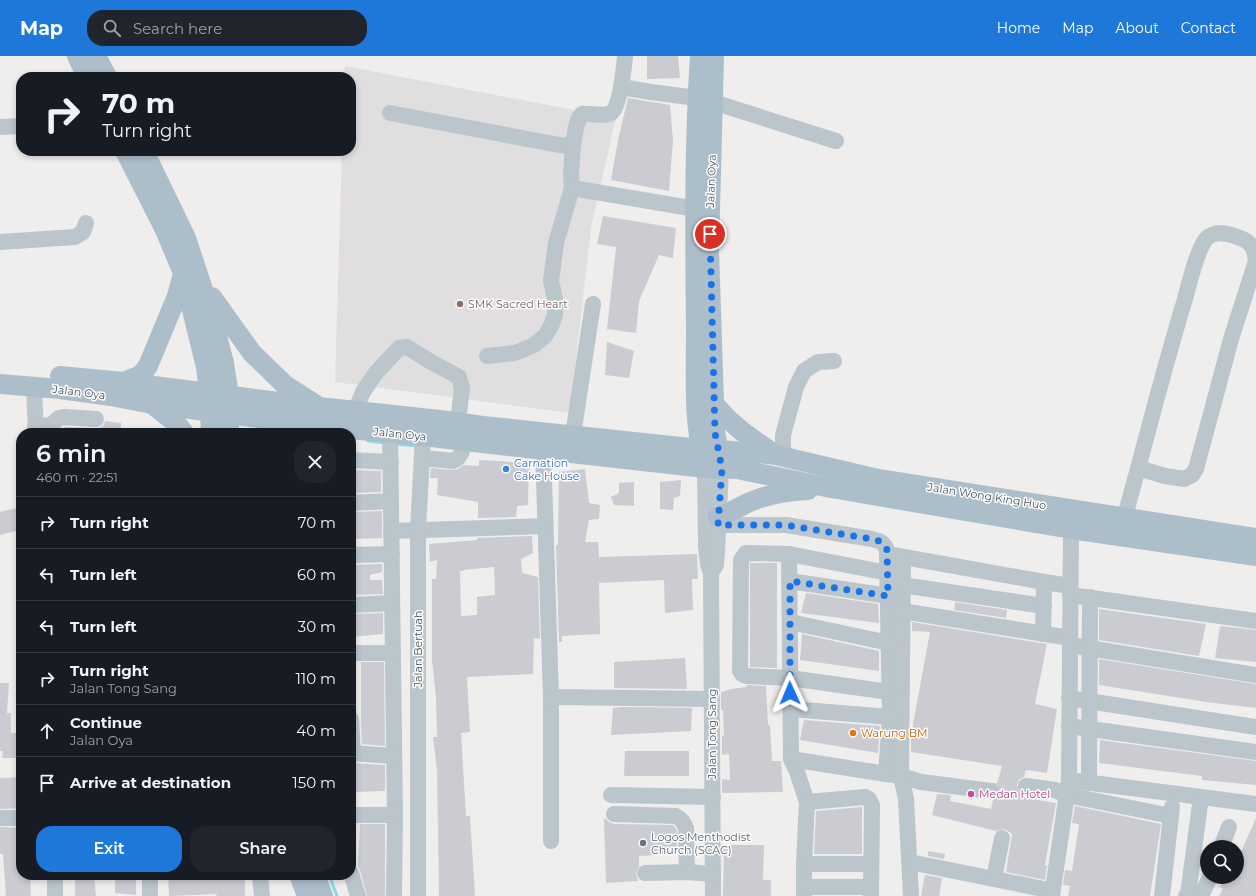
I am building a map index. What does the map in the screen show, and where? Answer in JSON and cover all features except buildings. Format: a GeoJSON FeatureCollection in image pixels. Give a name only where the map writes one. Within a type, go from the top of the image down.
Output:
{"type":"FeatureCollection","features":[{"type":"Feature","properties":{"kind":"main road"},"geometry":{"type":"LineString","coordinates":[[77,56],[85,72]]}},
{"type":"Feature","properties":{"kind":"main road"},"geometry":{"type":"LineString","coordinates":[[96,56],[104,72]]}},
{"type":"Feature","properties":{"kind":"main road","name":"Jalan Oya"},"geometry":{"type":"LineString","coordinates":[[700,56],[705,100],[709,249],[705,400]]}},
{"type":"Feature","properties":{"kind":"main road","name":"Jalan Oya"},"geometry":{"type":"LineString","coordinates":[[711,459],[705,400],[695,251],[696,210],[705,100],[714,56]]}},
{"type":"Feature","properties":{"kind":"main road"},"geometry":{"type":"LineString","coordinates":[[128,156],[165,230],[192,277],[212,317],[224,363],[221,410],[213,428]]}},
{"type":"Feature","properties":{"kind":"main road"},"geometry":{"type":"LineString","coordinates":[[146,156],[186,238],[192,277],[252,353],[318,416],[302,428]]}},
{"type":"Feature","properties":{"kind":"main road"},"geometry":{"type":"LineString","coordinates":[[123,382],[141,375],[148,366],[177,296],[192,277]]}},
{"type":"Feature","properties":{"kind":"main road","name":"Jalan Oya"},"geometry":{"type":"LineString","coordinates":[[0,371],[123,382],[221,410]]}},
{"type":"Feature","properties":{"kind":"main road","name":"Jalan Oya"},"geometry":{"type":"LineString","coordinates":[[0,384],[104,395],[152,404],[221,410],[318,416],[355,411],[648,443],[711,459]]}},
{"type":"Feature","properties":{"kind":"main road"},"geometry":{"type":"LineString","coordinates":[[648,443],[683,432],[687,429],[705,400],[739,428],[779,456]]}},
{"type":"Feature","properties":{"kind":"main road"},"geometry":{"type":"LineString","coordinates":[[152,404],[180,428]]}},
{"type":"Feature","properties":{"kind":"main road","name":"Jalan Oya"},"geometry":{"type":"LineString","coordinates":[[318,416],[347,428]]}},
{"type":"Feature","properties":{"kind":"main road","name":"Jalan Oya"},"geometry":{"type":"LineString","coordinates":[[356,432],[390,446],[423,436],[543,449],[711,459]]}},
{"type":"Feature","properties":{"kind":"main road","name":"Jalan Wong King Huo"},"geometry":{"type":"LineString","coordinates":[[711,459],[749,452],[779,456],[878,478],[957,492],[1125,516],[1256,538]]}},
{"type":"Feature","properties":{"kind":"main road","name":"Jalan Wong King Huo"},"geometry":{"type":"LineString","coordinates":[[711,459],[737,469],[832,488],[1071,529],[1256,556]]}},
{"type":"Feature","properties":{"kind":"main road"},"geometry":{"type":"LineString","coordinates":[[718,521],[751,502],[785,491],[832,488]]}},
{"type":"Feature","properties":{"kind":"main road"},"geometry":{"type":"LineString","coordinates":[[301,880],[307,896]]}},
{"type":"Feature","properties":{"kind":"main road"},"geometry":{"type":"LineString","coordinates":[[317,880],[323,896]]}},
{"type":"Feature","properties":{"kind":"street"},"geometry":{"type":"LineString","coordinates":[[487,356],[515,353],[534,345],[545,336],[552,324],[555,314],[555,299],[551,281],[556,244],[572,188],[571,173],[573,146],[580,116],[582,114],[609,114],[614,111],[621,87],[626,56]]}},
{"type":"Feature","properties":{"kind":"street"},"geometry":{"type":"LineString","coordinates":[[621,87],[705,100],[836,141]]}},
{"type":"Feature","properties":{"kind":"street"},"geometry":{"type":"LineString","coordinates":[[390,113],[552,144],[573,146]]}},
{"type":"Feature","properties":{"kind":"street"},"geometry":{"type":"LineString","coordinates":[[0,127],[16,126]]}},
{"type":"Feature","properties":{"kind":"street"},"geometry":{"type":"LineString","coordinates":[[572,188],[585,189],[696,210]]}},
{"type":"Feature","properties":{"kind":"street"},"geometry":{"type":"LineString","coordinates":[[0,242],[75,237],[83,232],[86,223]]}},
{"type":"Feature","properties":{"kind":"street"},"geometry":{"type":"LineString","coordinates":[[1125,516],[1176,326],[1202,246],[1207,238],[1214,234],[1224,233],[1245,240],[1255,252],[1256,261],[1231,339],[1196,469],[1192,475],[1184,479],[1165,476],[1138,468]]}},
{"type":"Feature","properties":{"kind":"street"},"geometry":{"type":"LineString","coordinates":[[573,435],[593,304]]}},
{"type":"Feature","properties":{"kind":"street"},"geometry":{"type":"LineString","coordinates":[[355,411],[363,392],[374,374],[399,348],[407,347],[459,377],[462,388],[458,422]]}},
{"type":"Feature","properties":{"kind":"street"},"geometry":{"type":"LineString","coordinates":[[779,456],[796,387],[804,371],[818,362],[834,361]]}},
{"type":"Feature","properties":{"kind":"street"},"geometry":{"type":"LineString","coordinates":[[34,387],[35,428]]}},
{"type":"Feature","properties":{"kind":"street"},"geometry":{"type":"LineString","coordinates":[[41,428],[51,425],[59,418],[64,417],[96,419]]}},
{"type":"Feature","properties":{"kind":"street","name":"Jalan Bertuah"},"geometry":{"type":"LineString","coordinates":[[418,896],[418,530],[423,436]]}},
{"type":"Feature","properties":{"kind":"street"},"geometry":{"type":"LineString","coordinates":[[422,458],[456,460],[461,455],[465,441]]}},
{"type":"Feature","properties":{"kind":"street"},"geometry":{"type":"LineString","coordinates":[[356,458],[390,446],[395,815],[394,896]]}},
{"type":"Feature","properties":{"kind":"street"},"geometry":{"type":"LineString","coordinates":[[543,449],[551,697],[551,841]]}},
{"type":"Feature","properties":{"kind":"street","name":"Jalan Tong Sang"},"geometry":{"type":"LineString","coordinates":[[711,459],[718,521],[716,565],[712,572]]}},
{"type":"Feature","properties":{"kind":"street","name":"Jalan Tong Sang"},"geometry":{"type":"LineString","coordinates":[[711,459],[706,546],[708,565],[712,572],[713,896]]}},
{"type":"Feature","properties":{"kind":"street"},"geometry":{"type":"LineString","coordinates":[[356,503],[391,501]]}},
{"type":"Feature","properties":{"kind":"street"},"geometry":{"type":"LineString","coordinates":[[718,521],[786,525],[872,539],[881,541],[887,550],[895,556],[1044,582],[1090,598],[1256,621]]}},
{"type":"Feature","properties":{"kind":"street"},"geometry":{"type":"LineString","coordinates":[[391,531],[545,526]]}},
{"type":"Feature","properties":{"kind":"street"},"geometry":{"type":"LineString","coordinates":[[910,862],[994,879],[1053,894],[1068,788],[1071,529]]}},
{"type":"Feature","properties":{"kind":"street"},"geometry":{"type":"LineString","coordinates":[[888,573],[789,554],[749,552],[744,555],[741,560],[740,671],[742,674],[747,676],[790,678],[889,692]]}},
{"type":"Feature","properties":{"kind":"street"},"geometry":{"type":"LineString","coordinates":[[356,555],[392,554]]}},
{"type":"Feature","properties":{"kind":"street"},"geometry":{"type":"LineString","coordinates":[[789,554],[791,759],[807,802],[804,891],[871,892],[872,805],[869,799],[864,796],[807,802]]}},
{"type":"Feature","properties":{"kind":"street"},"geometry":{"type":"LineString","coordinates":[[895,556],[888,573],[890,717],[893,775],[906,799],[911,896]]}},
{"type":"Feature","properties":{"kind":"street"},"geometry":{"type":"LineString","coordinates":[[893,775],[902,611],[902,585],[895,556]]}},
{"type":"Feature","properties":{"kind":"street"},"geometry":{"type":"LineString","coordinates":[[957,593],[960,567]]}},
{"type":"Feature","properties":{"kind":"street"},"geometry":{"type":"LineString","coordinates":[[790,581],[888,596]]}},
{"type":"Feature","properties":{"kind":"street"},"geometry":{"type":"LineString","coordinates":[[1043,634],[1044,582]]}},
{"type":"Feature","properties":{"kind":"street"},"geometry":{"type":"LineString","coordinates":[[902,585],[1044,606]]}},
{"type":"Feature","properties":{"kind":"street"},"geometry":{"type":"LineString","coordinates":[[1089,783],[1090,598]]}},
{"type":"Feature","properties":{"kind":"street"},"geometry":{"type":"LineString","coordinates":[[356,605],[392,603]]}},
{"type":"Feature","properties":{"kind":"street"},"geometry":{"type":"LineString","coordinates":[[902,611],[1043,634],[1089,648],[1256,675]]}},
{"type":"Feature","properties":{"kind":"street"},"geometry":{"type":"LineString","coordinates":[[790,622],[888,643]]}},
{"type":"Feature","properties":{"kind":"street"},"geometry":{"type":"LineString","coordinates":[[356,653],[393,653]]}},
{"type":"Feature","properties":{"kind":"street"},"geometry":{"type":"LineString","coordinates":[[551,697],[712,699]]}},
{"type":"Feature","properties":{"kind":"street"},"geometry":{"type":"LineString","coordinates":[[1069,698],[1256,727]]}},
{"type":"Feature","properties":{"kind":"street"},"geometry":{"type":"LineString","coordinates":[[394,705],[418,705]]}},
{"type":"Feature","properties":{"kind":"street"},"geometry":{"type":"LineString","coordinates":[[790,708],[890,717]]}},
{"type":"Feature","properties":{"kind":"street"},"geometry":{"type":"LineString","coordinates":[[1069,726],[1256,752]]}},
{"type":"Feature","properties":{"kind":"street"},"geometry":{"type":"LineString","coordinates":[[356,754],[394,756]]}},
{"type":"Feature","properties":{"kind":"street"},"geometry":{"type":"LineString","coordinates":[[791,759],[893,775],[925,772],[993,786]]}},
{"type":"Feature","properties":{"kind":"street"},"geometry":{"type":"LineString","coordinates":[[1024,790],[1055,790],[1089,783],[1256,804]]}},
{"type":"Feature","properties":{"kind":"street"},"geometry":{"type":"LineString","coordinates":[[1068,788],[1171,816]]}},
{"type":"Feature","properties":{"kind":"street"},"geometry":{"type":"LineString","coordinates":[[1164,896],[1174,794]]}},
{"type":"Feature","properties":{"kind":"street"},"geometry":{"type":"LineString","coordinates":[[611,795],[713,797]]}},
{"type":"Feature","properties":{"kind":"street"},"geometry":{"type":"LineString","coordinates":[[1186,896],[1188,894],[1201,797]]}},
{"type":"Feature","properties":{"kind":"street"},"geometry":{"type":"LineString","coordinates":[[614,814],[676,816],[680,818],[685,823],[686,828],[687,872]]}},
{"type":"Feature","properties":{"kind":"street"},"geometry":{"type":"LineString","coordinates":[[356,815],[395,815]]}},
{"type":"Feature","properties":{"kind":"street"},"geometry":{"type":"LineString","coordinates":[[1,818],[16,818]]}},
{"type":"Feature","properties":{"kind":"street"},"geometry":{"type":"LineString","coordinates":[[1224,840],[1229,827]]}},
{"type":"Feature","properties":{"kind":"street"},"geometry":{"type":"LineString","coordinates":[[994,879],[1002,838]]}},
{"type":"Feature","properties":{"kind":"street"},"geometry":{"type":"LineString","coordinates":[[804,864],[871,864]]}},
{"type":"Feature","properties":{"kind":"street"},"geometry":{"type":"LineString","coordinates":[[645,873],[687,872],[713,874]]}},
{"type":"Feature","properties":{"kind":"street"},"geometry":{"type":"LineString","coordinates":[[55,880],[56,896]]}},
{"type":"Feature","properties":{"kind":"street"},"geometry":{"type":"LineString","coordinates":[[150,880],[150,896]]}},
{"type":"Feature","properties":{"kind":"street"},"geometry":{"type":"LineString","coordinates":[[260,880],[262,896]]}},
{"type":"Feature","properties":{"kind":"street"},"geometry":{"type":"LineString","coordinates":[[353,880],[358,896]]}},
{"type":"Feature","properties":{"kind":"street"},"geometry":{"type":"LineString","coordinates":[[1201,896],[1207,884]]}},
{"type":"Feature","properties":{"kind":"shaded area","name":"SMK Sacred Heart"},"geometry":{"type":"Polygon","coordinates":[[[345,66],[616,118],[591,227],[570,413],[335,382],[342,156],[356,156],[356,72],[344,72],[345,66]]]}},
{"type":"Feature","properties":{"kind":"waterway"},"geometry":{"type":"LineString","coordinates":[[368,441],[386,443]]}},
{"type":"Feature","properties":{"kind":"waterway"},"geometry":{"type":"LineString","coordinates":[[396,444],[416,446]]}},
{"type":"Feature","properties":{"kind":"waterway"},"geometry":{"type":"LineString","coordinates":[[331,880],[337,896]]}},
{"type":"Feature","properties":{"kind":"tunnel"},"geometry":{"type":"LineString","coordinates":[[991,791],[1022,795]]}},
{"type":"Feature","properties":{"kind":"place","name":"SMK Sacred Heart"},"geometry":{"type":"Point","coordinates":[460,304]}},
{"type":"Feature","properties":{"kind":"place","name":"Carnation Cake House"},"geometry":{"type":"Point","coordinates":[506,469]}},
{"type":"Feature","properties":{"kind":"place","name":"Warung BM"},"geometry":{"type":"Point","coordinates":[853,733]}},
{"type":"Feature","properties":{"kind":"place","name":"Medan Hotel"},"geometry":{"type":"Point","coordinates":[971,794]}},
{"type":"Feature","properties":{"kind":"place","name":"Logos Menthodist Church (SCAC)"},"geometry":{"type":"Point","coordinates":[643,843]}},
{"type":"Feature","properties":{"kind":"route"},"geometry":{"type":"LineString","coordinates":[[710,234],[709,249],[715,433],[722,469],[718,525],[786,525],[881,541],[887,550],[888,596],[790,581],[790,693]]}}]}
